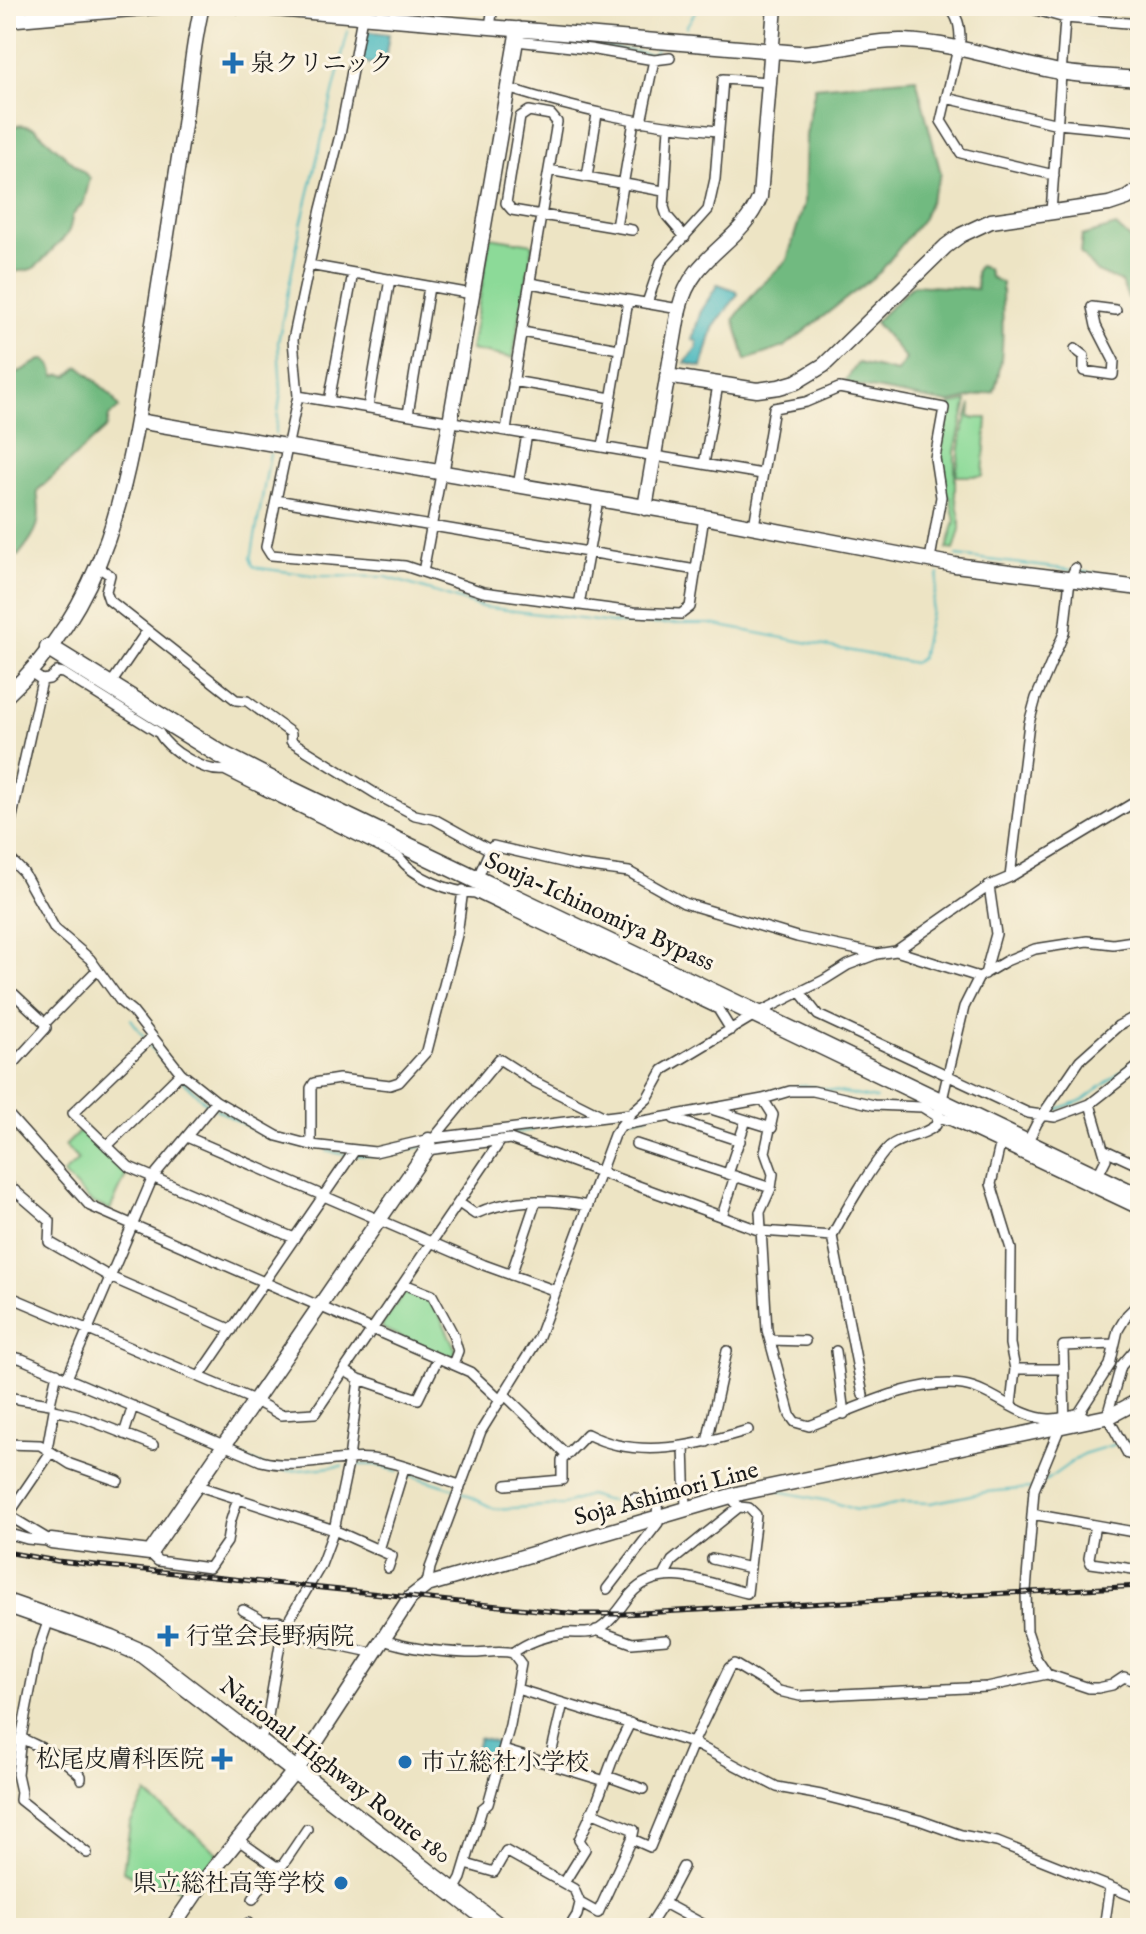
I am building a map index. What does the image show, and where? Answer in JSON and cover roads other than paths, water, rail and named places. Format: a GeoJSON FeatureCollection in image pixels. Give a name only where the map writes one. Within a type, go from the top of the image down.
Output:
{"type":"FeatureCollection","features":[{"type":"Feature","properties":{"kind":"highway","name":"Souja-Ichinomiya Bypass"},"geometry":{"type":"LineString","coordinates":[[49,648],[105,691],[469,882],[758,1013],[940,1109],[1002,1138],[1027,1143],[1140,1198]]}},
{"type":"Feature","properties":{"kind":"highway","name":"National Highway Route 180"},"geometry":{"type":"LineString","coordinates":[[6,1603],[144,1654],[500,1928]]}},
{"type":"Feature","properties":{"kind":"street"},"geometry":{"type":"LineString","coordinates":[[6,20],[166,6]]}},
{"type":"Feature","properties":{"kind":"street"},"geometry":{"type":"LineString","coordinates":[[6,844],[18,799],[36,676],[49,648],[98,567],[118,511],[138,421],[202,6]]}},
{"type":"Feature","properties":{"kind":"street"},"geometry":{"type":"LineString","coordinates":[[239,6],[490,27],[517,35],[619,47],[824,52],[858,44],[902,41],[958,49],[1061,72],[1140,79]]}},
{"type":"Feature","properties":{"kind":"street"},"geometry":{"type":"LineString","coordinates":[[490,27],[493,6]]}},
{"type":"Feature","properties":{"kind":"street"},"geometry":{"type":"LineString","coordinates":[[645,508],[679,309],[687,282],[748,220],[760,197],[775,6]]}},
{"type":"Feature","properties":{"kind":"street"},"geometry":{"type":"LineString","coordinates":[[948,6],[956,15],[960,27],[941,121],[961,153],[1054,175]]}},
{"type":"Feature","properties":{"kind":"street"},"geometry":{"type":"LineString","coordinates":[[1022,6],[1065,18],[1140,24]]}},
{"type":"Feature","properties":{"kind":"street"},"geometry":{"type":"LineString","coordinates":[[1051,212],[1066,6]]}},
{"type":"Feature","properties":{"kind":"street"},"geometry":{"type":"LineString","coordinates":[[362,17],[340,135],[293,340],[298,396],[266,547],[271,555],[405,566],[483,592],[633,612],[681,614],[690,607],[704,517]]}},
{"type":"Feature","properties":{"kind":"street"},"geometry":{"type":"LineString","coordinates":[[423,572],[517,35]]}},
{"type":"Feature","properties":{"kind":"street"},"geometry":{"type":"LineString","coordinates":[[619,47],[654,60],[670,58]]}},
{"type":"Feature","properties":{"kind":"street"},"geometry":{"type":"LineString","coordinates":[[616,227],[637,122],[654,60]]}},
{"type":"Feature","properties":{"kind":"street"},"geometry":{"type":"LineString","coordinates":[[647,303],[661,262],[708,210],[715,179],[723,79],[769,82]]}},
{"type":"Feature","properties":{"kind":"street"},"geometry":{"type":"LineString","coordinates":[[507,88],[597,114],[669,127],[718,131]]}},
{"type":"Feature","properties":{"kind":"street"},"geometry":{"type":"LineString","coordinates":[[946,98],[1058,124],[1140,132]]}},
{"type":"Feature","properties":{"kind":"street"},"geometry":{"type":"LineString","coordinates":[[506,431],[513,381],[522,332],[542,214],[557,122],[551,115],[529,111],[520,117],[506,203],[512,210],[542,214],[632,230]]}},
{"type":"Feature","properties":{"kind":"street"},"geometry":{"type":"LineString","coordinates":[[587,177],[597,114]]}},
{"type":"Feature","properties":{"kind":"street"},"geometry":{"type":"LineString","coordinates":[[669,127],[663,191],[667,216],[685,237]]}},
{"type":"Feature","properties":{"kind":"street"},"geometry":{"type":"LineString","coordinates":[[549,170],[663,191]]}},
{"type":"Feature","properties":{"kind":"street"},"geometry":{"type":"LineString","coordinates":[[667,376],[757,390],[779,387],[812,374],[961,235],[991,221],[1109,204],[1127,198],[1140,189]]}},
{"type":"Feature","properties":{"kind":"street"},"geometry":{"type":"LineString","coordinates":[[309,265],[472,294]]}},
{"type":"Feature","properties":{"kind":"street"},"geometry":{"type":"LineString","coordinates":[[329,401],[353,273]]}},
{"type":"Feature","properties":{"kind":"street"},"geometry":{"type":"LineString","coordinates":[[368,407],[390,279]]}},
{"type":"Feature","properties":{"kind":"street"},"geometry":{"type":"LineString","coordinates":[[530,283],[679,309]]}},
{"type":"Feature","properties":{"kind":"street"},"geometry":{"type":"LineString","coordinates":[[408,414],[429,287]]}},
{"type":"Feature","properties":{"kind":"street"},"geometry":{"type":"LineString","coordinates":[[603,447],[628,301]]}},
{"type":"Feature","properties":{"kind":"street"},"geometry":{"type":"LineString","coordinates":[[1075,349],[1084,356],[1084,371],[1113,375],[1114,361],[1096,326],[1092,307],[1116,310]]}},
{"type":"Feature","properties":{"kind":"street"},"geometry":{"type":"LineString","coordinates":[[522,332],[619,349]]}},
{"type":"Feature","properties":{"kind":"street"},"geometry":{"type":"LineString","coordinates":[[513,381],[611,398]]}},
{"type":"Feature","properties":{"kind":"street"},"geometry":{"type":"LineString","coordinates":[[704,464],[718,385]]}},
{"type":"Feature","properties":{"kind":"street"},"geometry":{"type":"LineString","coordinates":[[754,526],[774,408],[806,402],[839,388],[944,408],[935,458],[941,497],[930,559]]}},
{"type":"Feature","properties":{"kind":"street"},"geometry":{"type":"LineString","coordinates":[[298,396],[762,474]]}},
{"type":"Feature","properties":{"kind":"street"},"geometry":{"type":"LineString","coordinates":[[138,421],[704,517],[955,565],[1073,574],[1140,588]]}},
{"type":"Feature","properties":{"kind":"street"},"geometry":{"type":"LineString","coordinates":[[518,486],[527,434]]}},
{"type":"Feature","properties":{"kind":"street"},"geometry":{"type":"LineString","coordinates":[[276,500],[696,570]]}},
{"type":"Feature","properties":{"kind":"street"},"geometry":{"type":"LineString","coordinates":[[579,605],[598,500]]}},
{"type":"Feature","properties":{"kind":"street"},"geometry":{"type":"LineString","coordinates":[[98,567],[110,575],[106,591],[109,600],[236,700],[247,701],[291,733],[291,741],[415,815],[434,819],[490,850]]}},
{"type":"Feature","properties":{"kind":"street"},"geometry":{"type":"LineString","coordinates":[[1010,877],[1029,723],[1036,698],[1064,633],[1073,574]]}},
{"type":"Feature","properties":{"kind":"street"},"geometry":{"type":"LineString","coordinates":[[6,696],[36,676],[49,679],[60,672],[105,691],[147,631]]}},
{"type":"Feature","properties":{"kind":"street"},"geometry":{"type":"LineString","coordinates":[[896,951],[989,886],[1010,877],[1140,799]]}},
{"type":"Feature","properties":{"kind":"street"},"geometry":{"type":"LineString","coordinates":[[311,1145],[311,1088],[314,1083],[339,1079],[390,1085],[399,1082],[427,1051],[469,882],[493,846],[575,865],[629,872],[684,903],[797,937],[877,954]]}},
{"type":"Feature","properties":{"kind":"street"},"geometry":{"type":"LineString","coordinates":[[6,855],[23,872],[55,929],[90,959],[149,1040],[179,1075],[213,1105],[277,1136],[353,1154],[603,1116],[671,1118],[790,1091],[813,1091],[874,1105],[940,1109]]}},
{"type":"Feature","properties":{"kind":"street"},"geometry":{"type":"LineString","coordinates":[[469,882],[475,893],[718,1009],[731,1030]]}},
{"type":"Feature","properties":{"kind":"street"},"geometry":{"type":"LineString","coordinates":[[863,1395],[832,1236],[889,1147],[930,1131],[936,1125],[964,1007],[982,976],[996,934],[989,886]]}},
{"type":"Feature","properties":{"kind":"street"},"geometry":{"type":"LineString","coordinates":[[177,1926],[204,1881],[296,1770],[410,1598],[427,1585],[430,1568],[481,1431],[538,1339],[614,1135],[647,1099],[663,1070],[758,1013],[848,965],[877,954],[896,951],[982,976],[1006,961],[1035,949],[1087,941],[1113,944],[1140,940]]}},
{"type":"Feature","properties":{"kind":"street"},"geometry":{"type":"LineString","coordinates":[[45,1023],[97,970]]}},
{"type":"Feature","properties":{"kind":"street"},"geometry":{"type":"LineString","coordinates":[[800,992],[818,1015],[926,1066],[948,1073],[1028,1113],[1055,1117],[1090,1104],[1140,1065]]}},
{"type":"Feature","properties":{"kind":"street"},"geometry":{"type":"LineString","coordinates":[[6,995],[14,994],[45,1023],[46,1028],[6,1072]]}},
{"type":"Feature","properties":{"kind":"street"},"geometry":{"type":"LineString","coordinates":[[1027,1143],[1080,1060],[1118,1026],[1140,1014]]}},
{"type":"Feature","properties":{"kind":"street"},"geometry":{"type":"LineString","coordinates":[[149,1040],[73,1113],[129,1167],[294,1238]]}},
{"type":"Feature","properties":{"kind":"street"},"geometry":{"type":"LineString","coordinates":[[150,1553],[429,1144],[499,1059],[535,1082],[603,1116]]}},
{"type":"Feature","properties":{"kind":"street"},"geometry":{"type":"LineString","coordinates":[[107,1146],[179,1075]]}},
{"type":"Feature","properties":{"kind":"street"},"geometry":{"type":"LineString","coordinates":[[763,1099],[773,1115],[765,1152],[773,1174],[771,1188],[760,1212],[770,1340],[790,1415],[795,1422],[809,1426],[925,1385],[962,1385],[982,1390],[1036,1418],[1063,1423]]}},
{"type":"Feature","properties":{"kind":"street"},"geometry":{"type":"LineString","coordinates":[[1090,1104],[1106,1159],[1097,1177]]}},
{"type":"Feature","properties":{"kind":"street"},"geometry":{"type":"LineString","coordinates":[[6,1397],[50,1404],[153,1177],[213,1105]]}},
{"type":"Feature","properties":{"kind":"street"},"geometry":{"type":"LineString","coordinates":[[713,1109],[772,1128]]}},
{"type":"Feature","properties":{"kind":"street"},"geometry":{"type":"LineString","coordinates":[[6,1112],[90,1206],[470,1372],[566,1454]]}},
{"type":"Feature","properties":{"kind":"street"},"geometry":{"type":"LineString","coordinates":[[671,1118],[740,1141]]}},
{"type":"Feature","properties":{"kind":"street"},"geometry":{"type":"LineString","coordinates":[[722,1216],[746,1120]]}},
{"type":"Feature","properties":{"kind":"street"},"geometry":{"type":"LineString","coordinates":[[187,1137],[511,1275],[556,1291]]}},
{"type":"Feature","properties":{"kind":"street"},"geometry":{"type":"LineString","coordinates":[[1011,1405],[1015,1369],[1010,1344],[1011,1249],[991,1184],[1002,1138],[1140,1210]]}},
{"type":"Feature","properties":{"kind":"street"},"geometry":{"type":"LineString","coordinates":[[429,1144],[510,1139],[761,1231],[832,1236]]}},
{"type":"Feature","properties":{"kind":"street"},"geometry":{"type":"LineString","coordinates":[[6,1295],[254,1400],[281,1415],[315,1413],[501,1140]]}},
{"type":"Feature","properties":{"kind":"street"},"geometry":{"type":"LineString","coordinates":[[636,1144],[771,1188]]}},
{"type":"Feature","properties":{"kind":"street"},"geometry":{"type":"LineString","coordinates":[[1103,1149],[1140,1166]]}},
{"type":"Feature","properties":{"kind":"street"},"geometry":{"type":"LineString","coordinates":[[199,1377],[353,1154]]}},
{"type":"Feature","properties":{"kind":"street"},"geometry":{"type":"LineString","coordinates":[[6,1183],[50,1221],[49,1242],[110,1277],[232,1330]]}},
{"type":"Feature","properties":{"kind":"street"},"geometry":{"type":"LineString","coordinates":[[459,1203],[475,1214],[490,1207],[536,1201],[554,1200],[588,1206]]}},
{"type":"Feature","properties":{"kind":"street"},"geometry":{"type":"LineString","coordinates":[[511,1275],[536,1201]]}},
{"type":"Feature","properties":{"kind":"street"},"geometry":{"type":"LineString","coordinates":[[404,1284],[432,1295],[453,1334],[458,1351],[453,1364]]}},
{"type":"Feature","properties":{"kind":"street"},"geometry":{"type":"LineString","coordinates":[[1084,1417],[1110,1365],[1114,1344],[1127,1315],[1140,1302]]}},
{"type":"Feature","properties":{"kind":"street"},"geometry":{"type":"LineString","coordinates":[[770,1340],[805,1341]]}},
{"type":"Feature","properties":{"kind":"street"},"geometry":{"type":"LineString","coordinates":[[1047,1674],[1036,1658],[1027,1631],[1026,1591],[1034,1490],[1063,1423],[1063,1346],[1114,1344]]}},
{"type":"Feature","properties":{"kind":"street"},"geometry":{"type":"LineString","coordinates":[[1140,1344],[1121,1366],[1107,1416],[1128,1454],[1140,1456]]}},
{"type":"Feature","properties":{"kind":"street"},"geometry":{"type":"LineString","coordinates":[[707,1442],[727,1351]]}},
{"type":"Feature","properties":{"kind":"street"},"geometry":{"type":"LineString","coordinates":[[836,1351],[844,1414]]}},
{"type":"Feature","properties":{"kind":"street"},"geometry":{"type":"LineString","coordinates":[[6,1355],[133,1406],[221,1448],[278,1466],[373,1459],[460,1485]]}},
{"type":"Feature","properties":{"kind":"street"},"geometry":{"type":"LineString","coordinates":[[345,1371],[359,1379],[418,1399],[438,1358]]}},
{"type":"Feature","properties":{"kind":"street"},"geometry":{"type":"LineString","coordinates":[[1015,1369],[1063,1369]]}},
{"type":"Feature","properties":{"kind":"street"},"geometry":{"type":"LineString","coordinates":[[259,1741],[266,1728],[286,1625],[321,1565],[334,1530],[349,1459],[359,1379]]}},
{"type":"Feature","properties":{"kind":"street","name":"Soja Ashimori Line"},"geometry":{"type":"LineString","coordinates":[[427,1585],[686,1509],[734,1502],[1084,1417],[1107,1416],[1140,1400]]}},
{"type":"Feature","properties":{"kind":"street"},"geometry":{"type":"LineString","coordinates":[[124,1434],[133,1406]]}},
{"type":"Feature","properties":{"kind":"street"},"geometry":{"type":"LineString","coordinates":[[51,1541],[7,1516],[49,1450],[54,1410],[76,1415],[153,1445]]}},
{"type":"Feature","properties":{"kind":"street"},"geometry":{"type":"LineString","coordinates":[[506,1485],[562,1480],[562,1460],[587,1434],[605,1444],[628,1449],[684,1446],[748,1430]]}},
{"type":"Feature","properties":{"kind":"street"},"geometry":{"type":"LineString","coordinates":[[6,1444],[40,1445],[70,1464],[118,1481]]}},
{"type":"Feature","properties":{"kind":"street"},"geometry":{"type":"LineString","coordinates":[[684,1446],[686,1509]]}},
{"type":"Feature","properties":{"kind":"street"},"geometry":{"type":"LineString","coordinates":[[379,1550],[404,1468]]}},
{"type":"Feature","properties":{"kind":"street"},"geometry":{"type":"LineString","coordinates":[[196,1485],[334,1530],[392,1556],[388,1568]]}},
{"type":"Feature","properties":{"kind":"street"},"geometry":{"type":"LineString","coordinates":[[6,1533],[27,1539],[150,1553],[158,1561],[209,1568],[227,1542],[238,1498]]}},
{"type":"Feature","properties":{"kind":"street"},"geometry":{"type":"LineString","coordinates":[[607,1589],[658,1523],[657,1502],[634,1498]]}},
{"type":"Feature","properties":{"kind":"street"},"geometry":{"type":"LineString","coordinates":[[596,1630],[615,1614],[634,1590],[664,1576],[686,1577],[747,1593],[756,1515],[749,1508],[734,1502],[672,1561],[664,1576]]}},
{"type":"Feature","properties":{"kind":"street"},"geometry":{"type":"LineString","coordinates":[[1032,1514],[1140,1533]]}},
{"type":"Feature","properties":{"kind":"street"},"geometry":{"type":"LineString","coordinates":[[1095,1525],[1089,1558],[1091,1563],[1140,1570]]}},
{"type":"Feature","properties":{"kind":"street"},"geometry":{"type":"LineString","coordinates":[[712,1559],[750,1568]]}},
{"type":"Feature","properties":{"kind":"street"},"geometry":{"type":"LineString","coordinates":[[243,1610],[263,1621],[286,1625],[315,1640],[470,1654],[504,1650],[513,1653],[521,1664],[503,1750],[488,1804],[482,1809],[466,1864],[453,1892]]}},
{"type":"Feature","properties":{"kind":"street"},"geometry":{"type":"LineString","coordinates":[[49,1619],[37,1654],[21,1739],[17,1774],[20,1800],[87,1853]]}},
{"type":"Feature","properties":{"kind":"street"},"geometry":{"type":"LineString","coordinates":[[513,1653],[523,1645],[563,1633],[596,1630],[632,1643],[666,1640]]}},
{"type":"Feature","properties":{"kind":"street"},"geometry":{"type":"LineString","coordinates":[[632,1839],[650,1847],[693,1743],[729,1668],[734,1664],[779,1691],[800,1696],[987,1687],[1047,1674],[1089,1688],[1112,1685],[1124,1677],[1140,1683]]}},
{"type":"Feature","properties":{"kind":"street"},"geometry":{"type":"LineString","coordinates":[[517,1689],[693,1743],[777,1787],[821,1795],[919,1820],[961,1835],[997,1842],[1140,1899]]}},
{"type":"Feature","properties":{"kind":"street"},"geometry":{"type":"LineString","coordinates":[[549,1763],[563,1703]]}},
{"type":"Feature","properties":{"kind":"street"},"geometry":{"type":"LineString","coordinates":[[564,1883],[585,1849],[579,1840],[630,1723]]}},
{"type":"Feature","properties":{"kind":"street"},"geometry":{"type":"LineString","coordinates":[[6,1739],[21,1739],[47,1748],[64,1759],[81,1779]]}},
{"type":"Feature","properties":{"kind":"street"},"geometry":{"type":"LineString","coordinates":[[503,1750],[643,1789]]}},
{"type":"Feature","properties":{"kind":"street"},"geometry":{"type":"LineString","coordinates":[[580,1903],[598,1913],[634,1830],[591,1812]]}},
{"type":"Feature","properties":{"kind":"street"},"geometry":{"type":"LineString","coordinates":[[237,1839],[275,1866],[282,1866],[307,1829]]}},
{"type":"Feature","properties":{"kind":"street"},"geometry":{"type":"LineString","coordinates":[[466,1864],[494,1872],[506,1851],[574,1889],[580,1903],[569,1928]]}},
{"type":"Feature","properties":{"kind":"street"},"geometry":{"type":"LineString","coordinates":[[253,1899],[275,1866]]}},
{"type":"Feature","properties":{"kind":"street"},"geometry":{"type":"LineString","coordinates":[[648,1928],[683,1867]]}},
{"type":"Feature","properties":{"kind":"street"},"geometry":{"type":"LineString","coordinates":[[1104,1928],[1110,1887]]}},
{"type":"Feature","properties":{"kind":"street"},"geometry":{"type":"LineString","coordinates":[[664,1903],[710,1928]]}},
{"type":"Feature","properties":{"kind":"water"},"geometry":{"type":"Polygon","coordinates":[[[367,31],[389,34],[384,66],[362,62],[367,31]]]}},
{"type":"Feature","properties":{"kind":"water"},"geometry":{"type":"Polygon","coordinates":[[[718,284],[738,294],[713,328],[702,367],[685,363],[697,347],[697,341],[692,340],[701,311],[718,284]]]}},
{"type":"Feature","properties":{"kind":"water"},"geometry":{"type":"Polygon","coordinates":[[[479,1738],[497,1743],[489,1773],[471,1768],[479,1738]]]}},
{"type":"Feature","properties":{"kind":"waterway"},"geometry":{"type":"LineString","coordinates":[[580,14],[581,6]]}},
{"type":"Feature","properties":{"kind":"waterway"},"geometry":{"type":"LineString","coordinates":[[686,27],[699,6]]}},
{"type":"Feature","properties":{"kind":"waterway"},"geometry":{"type":"LineString","coordinates":[[275,434],[281,391],[278,342],[301,225],[348,31]]}},
{"type":"Feature","properties":{"kind":"waterway"},"geometry":{"type":"LineString","coordinates":[[527,37],[579,42]]}},
{"type":"Feature","properties":{"kind":"waterway"},"geometry":{"type":"LineString","coordinates":[[579,43],[652,54],[657,48]]}},
{"type":"Feature","properties":{"kind":"waterway"},"geometry":{"type":"LineString","coordinates":[[270,454],[251,559],[253,566],[259,568],[319,576],[386,577],[482,607],[621,624],[710,624],[914,663],[921,658],[939,574]]}},
{"type":"Feature","properties":{"kind":"waterway"},"geometry":{"type":"LineString","coordinates":[[957,556],[1071,570]]}},
{"type":"Feature","properties":{"kind":"waterway"},"geometry":{"type":"LineString","coordinates":[[1077,571],[1140,580]]}},
{"type":"Feature","properties":{"kind":"waterway"},"geometry":{"type":"LineString","coordinates":[[131,1019],[144,1037]]}},
{"type":"Feature","properties":{"kind":"waterway"},"geometry":{"type":"LineString","coordinates":[[150,1046],[175,1074]]}},
{"type":"Feature","properties":{"kind":"waterway"},"geometry":{"type":"LineString","coordinates":[[1052,1111],[1083,1100],[1140,1057]]}},
{"type":"Feature","properties":{"kind":"waterway"},"geometry":{"type":"LineString","coordinates":[[180,1078],[207,1104]]}},
{"type":"Feature","properties":{"kind":"waterway"},"geometry":{"type":"LineString","coordinates":[[733,1100],[803,1085],[876,1099]]}},
{"type":"Feature","properties":{"kind":"waterway"},"geometry":{"type":"LineString","coordinates":[[216,1109],[269,1138],[301,1147]]}},
{"type":"Feature","properties":{"kind":"waterway"},"geometry":{"type":"LineString","coordinates":[[631,1118],[648,1116]]}},
{"type":"Feature","properties":{"kind":"waterway"},"geometry":{"type":"LineString","coordinates":[[433,1144],[533,1130]]}},
{"type":"Feature","properties":{"kind":"waterway"},"geometry":{"type":"LineString","coordinates":[[354,1155],[384,1156],[423,1146]]}},
{"type":"Feature","properties":{"kind":"waterway"},"geometry":{"type":"LineString","coordinates":[[327,1151],[348,1155]]}},
{"type":"Feature","properties":{"kind":"waterway"},"geometry":{"type":"LineString","coordinates":[[19,1363],[53,1378]]}},
{"type":"Feature","properties":{"kind":"waterway"},"geometry":{"type":"LineString","coordinates":[[59,1380],[127,1409]]}},
{"type":"Feature","properties":{"kind":"waterway"},"geometry":{"type":"LineString","coordinates":[[137,1413],[215,1447]]}},
{"type":"Feature","properties":{"kind":"waterway"},"geometry":{"type":"LineString","coordinates":[[1125,1442],[1140,1440]]}},
{"type":"Feature","properties":{"kind":"waterway"},"geometry":{"type":"LineString","coordinates":[[1041,1484],[1083,1454],[1119,1443]]}},
{"type":"Feature","properties":{"kind":"waterway"},"geometry":{"type":"LineString","coordinates":[[229,1452],[271,1469],[289,1471],[342,1466]]}},
{"type":"Feature","properties":{"kind":"waterway"},"geometry":{"type":"LineString","coordinates":[[353,1465],[376,1465],[398,1471]]}},
{"type":"Feature","properties":{"kind":"waterway"},"geometry":{"type":"LineString","coordinates":[[407,1474],[455,1489]]}},
{"type":"Feature","properties":{"kind":"waterway"},"geometry":{"type":"LineString","coordinates":[[778,1491],[856,1510],[903,1502],[931,1503],[986,1492],[1031,1488]]}},
{"type":"Feature","properties":{"kind":"waterway"},"geometry":{"type":"LineString","coordinates":[[461,1492],[495,1509],[563,1505],[589,1495],[646,1505]]}},
{"type":"Feature","properties":{"kind":"railway"},"geometry":{"type":"LineString","coordinates":[[6,1552],[57,1561],[577,1614],[1140,1586]]}},
{"type":"Feature","properties":{"kind":"place","name":"泉クリニック"},"geometry":{"type":"Point","coordinates":[233,63]}},
{"type":"Feature","properties":{"kind":"place","name":"行堂会長野病院"},"geometry":{"type":"Point","coordinates":[168,1636]}},
{"type":"Feature","properties":{"kind":"place","name":"松尾皮膚科医院"},"geometry":{"type":"Point","coordinates":[222,1759]}},
{"type":"Feature","properties":{"kind":"place","name":"市立総社小学校"},"geometry":{"type":"Point","coordinates":[405,1762]}},
{"type":"Feature","properties":{"kind":"place","name":"県立総社高等学校"},"geometry":{"type":"Point","coordinates":[341,1883]}}]}
